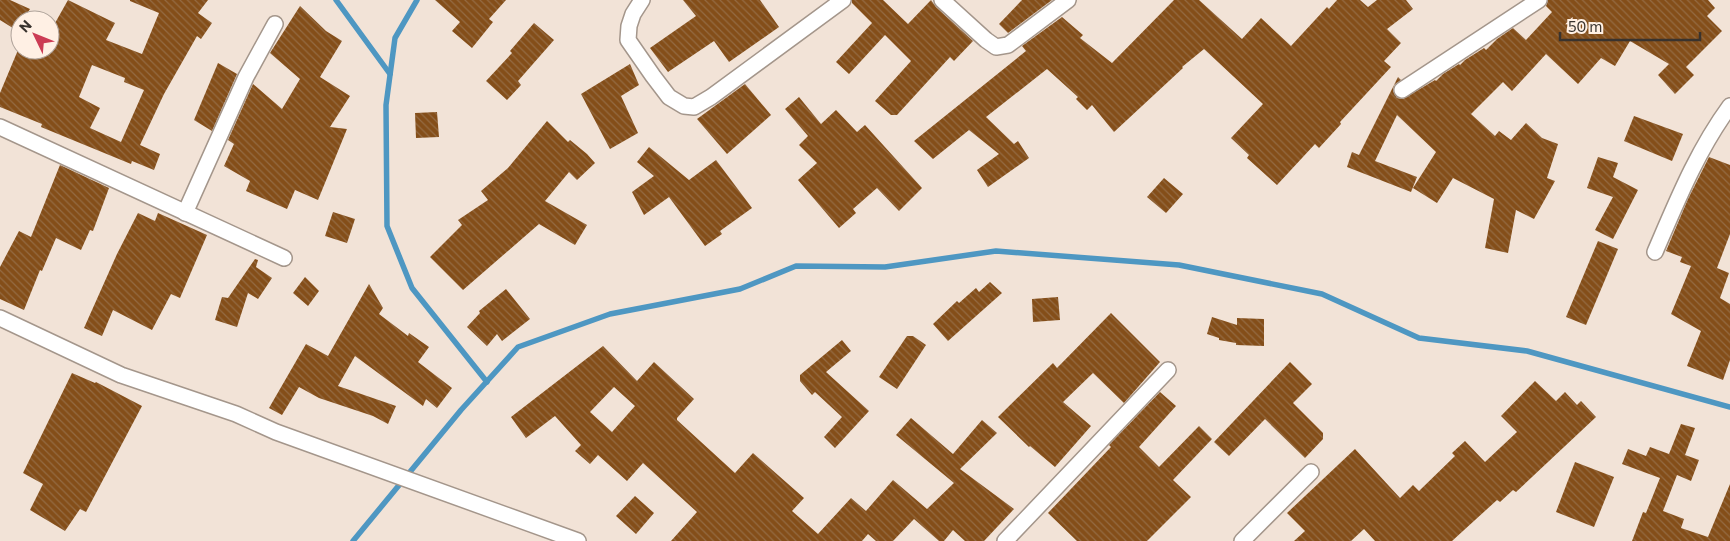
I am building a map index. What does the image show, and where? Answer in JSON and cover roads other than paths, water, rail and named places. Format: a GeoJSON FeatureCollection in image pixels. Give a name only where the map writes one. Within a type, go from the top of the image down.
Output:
{"type":"FeatureCollection","features":[{"type":"Feature","properties":{"kind":"street"},"geometry":{"type":"LineString","coordinates":[[642,0],[631,20],[628,40],[669,97],[684,106],[694,107],[711,98],[843,0]]}},
{"type":"Feature","properties":{"kind":"street"},"geometry":{"type":"LineString","coordinates":[[942,0],[996,47],[1008,45],[1068,0]]}},
{"type":"Feature","properties":{"kind":"street"},"geometry":{"type":"LineString","coordinates":[[1402,90],[1539,0]]}},
{"type":"Feature","properties":{"kind":"street"},"geometry":{"type":"LineString","coordinates":[[186,212],[246,77],[274,24]]}},
{"type":"Feature","properties":{"kind":"street"},"geometry":{"type":"LineString","coordinates":[[1655,252],[1694,164],[1716,125],[1730,106]]}},
{"type":"Feature","properties":{"kind":"street"},"geometry":{"type":"LineString","coordinates":[[0,127],[284,258]]}},
{"type":"Feature","properties":{"kind":"street"},"geometry":{"type":"LineString","coordinates":[[0,318],[120,375],[236,414],[276,432],[578,541]]}},
{"type":"Feature","properties":{"kind":"street"},"geometry":{"type":"LineString","coordinates":[[1005,541],[1168,370]]}},
{"type":"Feature","properties":{"kind":"street"},"geometry":{"type":"LineString","coordinates":[[1242,541],[1311,472]]}},
{"type":"Feature","properties":{"kind":"waterway"},"geometry":{"type":"LineString","coordinates":[[336,0],[390,74]]}},
{"type":"Feature","properties":{"kind":"waterway"},"geometry":{"type":"LineString","coordinates":[[417,0],[395,38],[386,105],[387,226],[412,288],[487,382]]}},
{"type":"Feature","properties":{"kind":"waterway"},"geometry":{"type":"LineString","coordinates":[[353,541],[461,410],[518,347],[610,314],[740,289],[796,266],[885,267],[996,251],[1179,265],[1322,294],[1419,338],[1527,351],[1730,407]]}}]}
